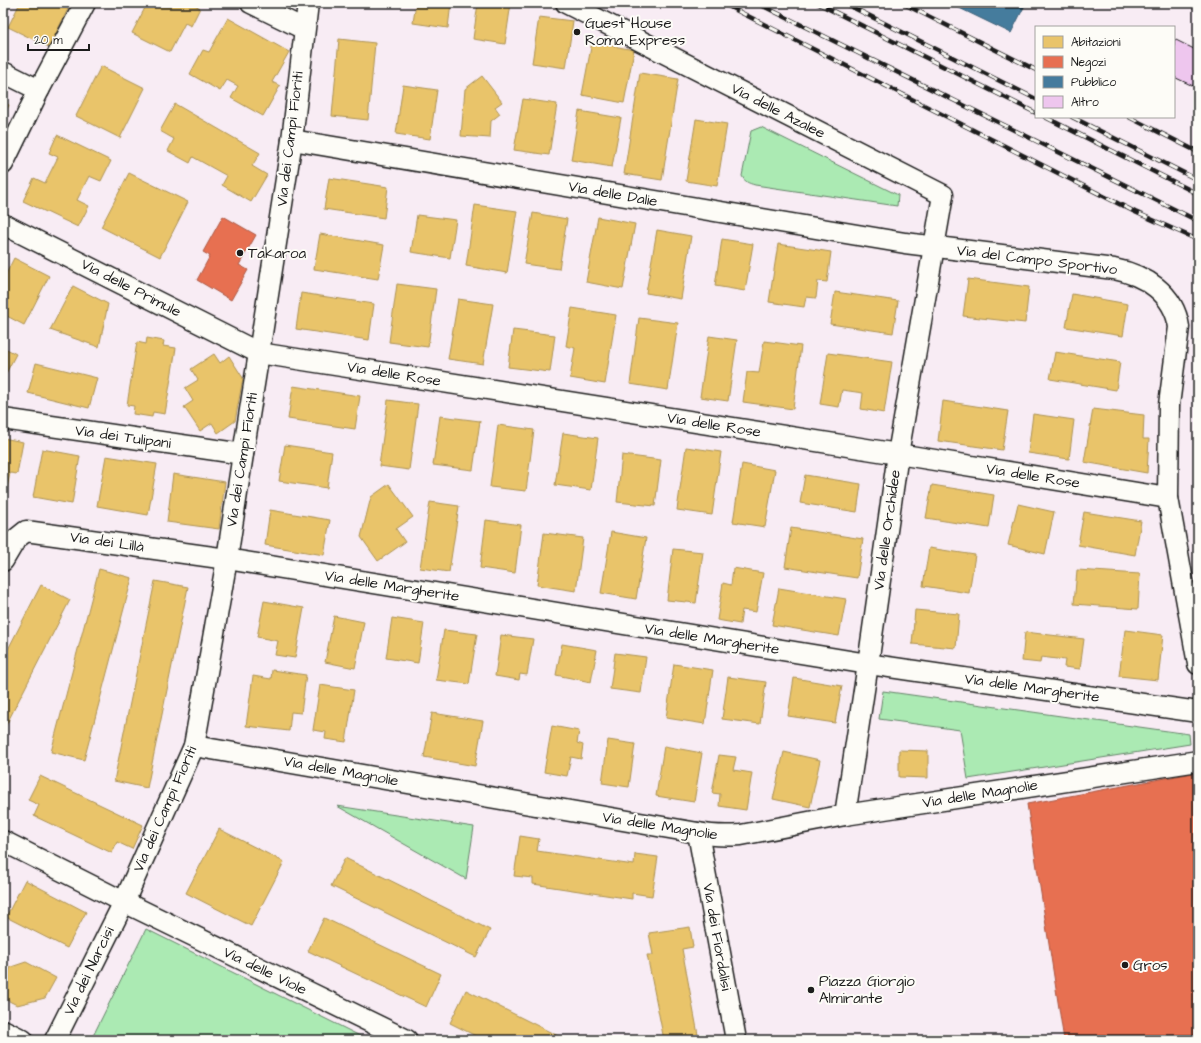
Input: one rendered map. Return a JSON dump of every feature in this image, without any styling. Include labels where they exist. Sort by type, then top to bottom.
[{"type":"street","points":[[3,164],[39,90],[85,3]]},
{"type":"street","points":[[251,3],[304,29]]},
{"type":"street","name":"Via dei Campi Fioriti","points":[[124,902],[194,746],[227,559],[242,454],[292,140],[308,3]]},
{"type":"street","name":"Via delle Azalee","points":[[566,3],[943,195],[934,247]]},
{"type":"street","points":[[3,72],[39,90]]},
{"type":"street","name":"Via delle Dalie","points":[[292,140],[934,247]]},
{"type":"street","name":"Via delle Primule","points":[[3,224],[259,353]]},
{"type":"street","name":"Via delle Orchidee","points":[[845,815],[898,454],[934,247]]},
{"type":"street","name":"Via del Campo Sportivo","points":[[934,247],[1122,270],[1144,278],[1156,287],[1168,300],[1176,312],[1179,327],[1168,405],[1168,498],[1198,664]]},
{"type":"street","name":"Via delle Rose","points":[[259,353],[1168,498]]},
{"type":"street","name":"Via dei Tulipani","points":[[3,420],[242,454]]},
{"type":"street","name":"Via dei Lillà","points":[[3,561],[16,538],[26,531],[227,559]]},
{"type":"street","name":"Via delle Margherite","points":[[227,559],[868,664],[1198,712]]},
{"type":"street","name":"Via delle Magnolie","points":[[194,746],[712,836],[741,835],[845,815],[1198,761]]},
{"type":"street","name":"Via dei Fiordalisi","points":[[698,833],[736,1040]]},
{"type":"street","name":"Via delle Viole","points":[[3,841],[124,902],[407,1040]]},
{"type":"street","name":"Via dei Narcisi","points":[[55,1040],[124,902]]},
{"type":"street","points":[[3,1030],[23,1040]]},
{"type":"green space","points":[[761,127],[898,195],[897,206],[755,185],[747,182],[742,176],[751,131]]},
{"type":"green space","points":[[883,691],[1189,734],[1190,744],[968,779],[960,730],[879,719]]},
{"type":"green space","points":[[337,806],[474,827],[466,879]]},
{"type":"green space","points":[[146,929],[368,1040],[91,1040]]},
{"type":"building: Abitazioni","points":[[20,3],[71,3],[49,47],[8,27]]},
{"type":"building: Abitazioni","points":[[146,3],[191,3],[200,8],[191,26],[185,23],[170,52],[132,33],[147,4]]},
{"type":"building: Abitazioni","points":[[416,3],[451,3],[448,28],[413,23]]},
{"type":"building: Abitazioni","points":[[478,3],[511,3],[505,44],[473,39]]},
{"type":"building: Abitazioni","points":[[539,17],[573,21],[566,68],[532,63]]},
{"type":"building: Abitazioni","points":[[228,18],[289,52],[272,82],[280,86],[263,116],[231,98],[238,86],[227,80],[220,91],[190,74],[203,50],[209,52]]},
{"type":"building: Abitazioni","points":[[339,39],[375,43],[368,120],[332,116]]},
{"type":"building: Abitazioni","points":[[592,42],[634,50],[624,103],[582,95]]},
{"type":"building: Abitazioni","points":[[101,66],[145,88],[120,138],[76,116]]},
{"type":"building: Abitazioni","points":[[640,73],[678,79],[662,180],[624,174]]},
{"type":"building: Abitazioni","points":[[482,76],[502,102],[495,107],[500,114],[491,121],[490,138],[461,136],[465,89]]},
{"type":"building: Abitazioni","points":[[403,85],[437,90],[430,139],[396,134]]},
{"type":"building: Abitazioni","points":[[523,99],[557,104],[549,155],[514,150]]},
{"type":"building: Abitazioni","points":[[3,102],[9,105],[3,118]]},
{"type":"building: Abitazioni","points":[[175,104],[260,153],[252,166],[267,175],[251,202],[222,185],[227,176],[193,157],[190,163],[168,151],[174,139],[160,131]]},
{"type":"building: Abitazioni","points":[[579,111],[621,118],[612,167],[571,160]]},
{"type":"building: Abitazioni","points":[[696,119],[727,124],[717,186],[686,181]]},
{"type":"building: Abitazioni","points":[[57,135],[111,161],[101,181],[89,176],[77,200],[89,206],[78,227],[23,201],[34,178],[45,183],[58,157],[49,153]]},
{"type":"building: Abitazioni","points":[[129,173],[188,202],[160,257],[101,227]]},
{"type":"building: Abitazioni","points":[[329,178],[388,187],[384,218],[324,209]]},
{"type":"building: Abitazioni","points":[[475,205],[517,211],[507,273],[466,266]]},
{"type":"building: Abitazioni","points":[[533,213],[567,219],[559,269],[524,264]]},
{"type":"building: Abitazioni","points":[[417,215],[456,220],[450,258],[411,252]]},
{"type":"building: Abitazioni","points":[[598,217],[635,224],[623,289],[586,282]]},
{"type":"building: Abitazioni","points":[[657,230],[691,236],[681,299],[646,293]]},
{"type":"building: Abitazioni","points":[[320,234],[384,245],[378,279],[314,269]]},
{"type":"building: Abitazioni","points":[[722,239],[753,244],[745,291],[715,286]]},
{"type":"building: Abitazioni","points":[[778,244],[831,252],[827,282],[818,281],[816,298],[806,297],[804,307],[769,302]]},
{"type":"building: Abitazioni","points":[[14,258],[49,276],[24,325],[3,314],[3,280]]},
{"type":"building: Abitazioni","points":[[968,279],[1029,287],[1025,323],[963,316]]},
{"type":"building: Abitazioni","points":[[397,284],[436,289],[428,347],[389,342]]},
{"type":"building: Abitazioni","points":[[73,286],[108,304],[99,347],[50,330]]},
{"type":"building: Abitazioni","points":[[835,292],[898,301],[893,333],[830,324]]},
{"type":"building: Abitazioni","points":[[301,293],[374,304],[369,340],[296,329]]},
{"type":"building: Abitazioni","points":[[1072,294],[1128,304],[1123,336],[1066,327]]},
{"type":"building: Abitazioni","points":[[458,299],[493,304],[483,364],[448,359]]},
{"type":"building: Abitazioni","points":[[572,308],[616,315],[605,384],[570,378],[575,348],[566,346]]},
{"type":"building: Abitazioni","points":[[639,318],[678,323],[668,390],[630,384]]},
{"type":"building: Abitazioni","points":[[513,330],[555,335],[550,372],[508,367]]},
{"type":"building: Abitazioni","points":[[709,336],[737,340],[728,401],[700,397]]},
{"type":"building: Abitazioni","points":[[147,338],[164,341],[163,346],[176,348],[165,414],[153,412],[152,417],[133,414],[134,406],[127,405],[137,342],[146,344]]},
{"type":"building: Abitazioni","points":[[764,341],[801,346],[793,409],[743,402],[747,372],[759,373]]},
{"type":"building: Abitazioni","points":[[3,347],[16,354],[3,379]]},
{"type":"building: Abitazioni","points":[[1055,352],[1120,362],[1116,390],[1050,379]]},
{"type":"building: Abitazioni","points":[[828,353],[892,362],[884,413],[861,409],[863,393],[842,390],[839,407],[820,404]]},
{"type":"building: Abitazioni","points":[[214,354],[220,363],[229,356],[243,378],[235,421],[218,433],[212,423],[200,431],[184,407],[193,401],[185,388],[198,380],[191,369]]},
{"type":"building: Abitazioni","points":[[36,363],[97,378],[89,408],[28,393]]},
{"type":"building: Abitazioni","points":[[293,386],[360,396],[355,429],[288,419]]},
{"type":"building: Abitazioni","points":[[388,400],[418,404],[409,470],[379,466]]},
{"type":"building: Abitazioni","points":[[943,401],[1008,411],[1002,450],[938,441]]},
{"type":"building: Abitazioni","points":[[1093,409],[1144,415],[1143,439],[1149,439],[1147,473],[1084,462]]},
{"type":"building: Abitazioni","points":[[1033,414],[1074,420],[1069,459],[1028,453]]},
{"type":"building: Abitazioni","points":[[440,416],[480,421],[473,470],[433,465]]},
{"type":"building: Abitazioni","points":[[498,425],[534,430],[526,491],[490,487]]},
{"type":"building: Abitazioni","points":[[563,433],[598,438],[591,490],[555,485]]},
{"type":"building: Abitazioni","points":[[3,438],[23,442],[17,474],[10,473],[7,488],[3,487]]},
{"type":"building: Abitazioni","points":[[285,445],[332,452],[327,488],[279,481]]},
{"type":"building: Abitazioni","points":[[686,447],[721,452],[712,515],[677,510]]},
{"type":"building: Abitazioni","points":[[42,449],[80,456],[72,504],[33,497]]},
{"type":"building: Abitazioni","points":[[622,455],[661,460],[655,506],[617,502]]},
{"type":"building: Abitazioni","points":[[106,456],[157,464],[148,515],[97,506]]},
{"type":"building: Abitazioni","points":[[742,464],[775,470],[765,527],[733,522]]},
{"type":"building: Abitazioni","points":[[173,474],[225,482],[219,529],[167,522]]},
{"type":"building: Abitazioni","points":[[805,475],[861,484],[857,512],[800,503]]},
{"type":"building: Abitazioni","points":[[389,484],[413,517],[396,529],[405,542],[378,561],[361,537],[371,497]]},
{"type":"building: Abitazioni","points":[[932,485],[994,495],[989,528],[926,518]]},
{"type":"building: Abitazioni","points":[[430,502],[459,506],[449,572],[420,568]]},
{"type":"building: Abitazioni","points":[[1018,504],[1054,512],[1045,554],[1008,545]]},
{"type":"building: Abitazioni","points":[[270,510],[330,520],[324,555],[265,545]]},
{"type":"building: Abitazioni","points":[[1084,512],[1141,521],[1135,555],[1078,545]]},
{"type":"building: Abitazioni","points":[[486,520],[521,525],[515,573],[480,568]]},
{"type":"building: Abitazioni","points":[[791,528],[863,539],[857,578],[785,567]]},
{"type":"building: Abitazioni","points":[[611,532],[646,538],[636,599],[601,593]]},
{"type":"building: Abitazioni","points":[[544,533],[583,538],[576,591],[537,585]]},
{"type":"building: Abitazioni","points":[[929,548],[975,555],[969,593],[923,586]]},
{"type":"building: Abitazioni","points":[[673,549],[703,552],[696,603],[667,600]]},
{"type":"building: Abitazioni","points":[[733,568],[763,573],[756,612],[742,610],[740,624],[717,620],[723,583],[731,585]]},
{"type":"building: Abitazioni","points":[[99,569],[132,578],[84,760],[51,752]]},
{"type":"building: Abitazioni","points":[[1077,570],[1140,574],[1138,609],[1074,604]]},
{"type":"building: Abitazioni","points":[[155,581],[188,587],[147,788],[114,781]]},
{"type":"building: Abitazioni","points":[[41,585],[70,600],[3,731],[3,659]]},
{"type":"building: Abitazioni","points":[[779,588],[846,599],[839,636],[772,625]]},
{"type":"building: Abitazioni","points":[[264,601],[304,608],[295,658],[275,655],[278,641],[257,637]]},
{"type":"building: Abitazioni","points":[[915,610],[959,614],[956,648],[912,644]]},
{"type":"building: Abitazioni","points":[[334,616],[364,622],[355,668],[325,662]]},
{"type":"building: Abitazioni","points":[[392,618],[424,623],[418,663],[386,658]]},
{"type":"building: Abitazioni","points":[[444,630],[477,634],[469,684],[436,680]]},
{"type":"building: Abitazioni","points":[[1125,630],[1163,635],[1158,680],[1119,676]]},
{"type":"building: Abitazioni","points":[[1025,632],[1084,639],[1080,669],[1064,667],[1065,660],[1041,657],[1040,663],[1022,661]]},
{"type":"building: Abitazioni","points":[[501,635],[533,639],[527,675],[520,674],[519,680],[495,676]]},
{"type":"building: Abitazioni","points":[[562,644],[597,650],[591,682],[556,675]]},
{"type":"building: Abitazioni","points":[[615,653],[646,657],[641,693],[610,689]]},
{"type":"building: Abitazioni","points":[[674,664],[713,670],[705,724],[666,718]]},
{"type":"building: Abitazioni","points":[[272,670],[306,675],[301,713],[291,712],[289,731],[246,726],[253,676],[271,679]]},
{"type":"building: Abitazioni","points":[[728,677],[766,682],[760,724],[722,719]]},
{"type":"building: Abitazioni","points":[[794,678],[842,686],[835,723],[788,716]]},
{"type":"building: Abitazioni","points":[[320,685],[354,690],[346,742],[325,739],[326,732],[313,730]]},
{"type":"building: Abitazioni","points":[[432,713],[483,721],[475,766],[424,757]]},
{"type":"building: Abitazioni","points":[[552,726],[579,731],[577,743],[583,745],[581,759],[571,757],[567,776],[544,772]]},
{"type":"building: Abitazioni","points":[[608,740],[635,744],[629,787],[602,783]]},
{"type":"building: Abitazioni","points":[[664,746],[702,753],[694,802],[656,796]]},
{"type":"building: Abitazioni","points":[[899,750],[928,751],[928,778],[899,777]]},
{"type":"building: Abitazioni","points":[[784,752],[820,760],[810,807],[773,799]]},
{"type":"building: Abitazioni","points":[[719,755],[736,757],[733,770],[752,773],[746,810],[719,806],[720,794],[712,793]]},
{"type":"building: Abitazioni","points":[[40,776],[143,825],[132,849],[117,842],[112,853],[34,816],[39,805],[28,800]]},
{"type":"building: Abitazioni","points":[[219,829],[284,862],[251,926],[186,893]]},
{"type":"building: Abitazioni","points":[[520,836],[539,839],[537,851],[634,865],[635,854],[658,857],[652,896],[632,893],[632,899],[533,884],[533,878],[514,876]]},
{"type":"building: Abitazioni","points":[[345,858],[490,930],[476,957],[331,886]]},
{"type":"building: Abitazioni","points":[[25,880],[86,912],[67,948],[6,917]]},
{"type":"building: Abitazioni","points":[[324,918],[441,974],[426,1007],[308,951]]},
{"type":"building: Abitazioni","points":[[690,927],[693,947],[682,949],[699,1040],[664,1040],[647,955],[653,955],[649,933]]},
{"type":"building: Abitazioni","points":[[26,962],[56,978],[45,998],[17,1005],[3,998],[3,983],[11,967]]},
{"type":"building: Abitazioni","points":[[466,990],[566,1040],[484,1040],[450,1023]]},
{"type":"building: Negozi","points":[[223,216],[256,235],[239,265],[248,270],[231,300],[197,280],[210,256],[203,252]]},
{"type":"building: Negozi","name":"Gros","points":[[1198,772],[1198,1039],[1064,1040],[1027,804]]},
{"type":"building: Pubblico","points":[[949,3],[1026,3],[1011,33]]},
{"type":"building: Altro","points":[[1175,40],[1198,51],[1198,76],[1193,86],[1175,77]]},
{"type":"railway","points":[[722,3],[1135,212],[1198,240]]},
{"type":"railway","points":[[757,3],[1198,221]]},
{"type":"railway","points":[[817,3],[1035,112]]},
{"type":"railway","points":[[844,3],[1035,98]]},
{"type":"railway","points":[[902,3],[1035,70]]},
{"type":"railway","points":[[1047,118],[1198,194]]},
{"type":"railway","points":[[1074,118],[1198,180]]},
{"type":"railway","points":[[1131,118],[1198,152]]},
{"type":"place","name":"Guest House Roma Express","points":[[577,32]]},
{"type":"place","name":"Takaroa","points":[[240,253]]},
{"type":"place","name":"Gros","points":[[1125,965]]},
{"type":"place","name":"Piazza Giorgio Almirante","points":[[811,990]]}]
